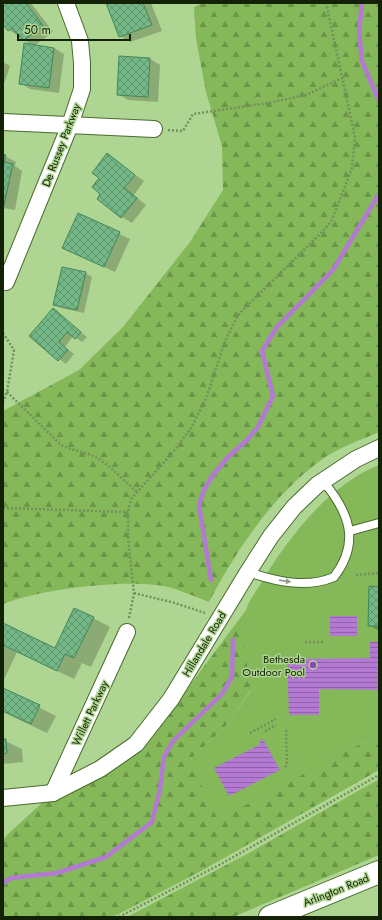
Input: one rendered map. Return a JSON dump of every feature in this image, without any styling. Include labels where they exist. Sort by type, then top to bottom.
[{"type":"main road","name":"Arlington Road","points":[[270,917],[379,872]]},
{"type":"street","name":"De Russey Parkway","points":[[6,282],[70,125],[82,89],[80,41],[66,3]]},
{"type":"street","points":[[3,122],[154,129]]},
{"type":"street","name":"Hillandale Road","points":[[3,798],[53,793],[100,769],[136,744],[171,699],[271,536],[294,507],[323,481],[356,459],[379,448]]},
{"type":"street","name":"Willett Parkway","points":[[53,793],[127,632]]},
{"type":"lane","points":[[248,572],[270,579],[300,583],[325,580],[334,577],[341,568],[345,559],[350,531],[342,507],[323,481]]},
{"type":"lane","points":[[350,531],[379,523]]},
{"type":"path","points":[[127,632],[134,593],[128,537],[128,512],[131,499],[174,451],[191,428],[206,398],[225,341],[238,316],[325,229],[332,220],[352,168],[355,137],[326,3]]},
{"type":"path","points":[[154,129],[183,131],[193,114],[268,103],[306,95],[342,78]]},
{"type":"path","points":[[3,333],[14,350],[7,392],[3,402]]},
{"type":"path","points":[[7,392],[61,445],[68,449],[83,452],[99,460],[137,492]]},
{"type":"path","points":[[3,508],[128,512]]},
{"type":"path","points":[[356,575],[379,573]]},
{"type":"path","points":[[134,593],[175,603],[205,613]]},
{"type":"path","points":[[305,642],[324,642]]},
{"type":"path","points":[[250,733],[276,719]]},
{"type":"path","points":[[265,731],[276,725]]},
{"type":"path","points":[[285,766],[287,765],[286,728]]},
{"type":"path","points":[[119,917],[228,860],[379,775]]},
{"type":"green space","points":[[202,3],[379,3],[379,432],[330,454],[306,472],[289,488],[258,523],[232,562],[209,602],[172,588],[155,585],[111,584],[62,589],[3,604],[3,411],[79,370],[123,327],[190,242],[223,190],[222,146],[206,92],[196,39],[194,7]]},
{"type":"green space","name":"Bethesda Outdoor Pool","points":[[379,465],[379,735],[218,820],[189,761],[225,727],[251,691],[244,641],[246,611],[248,605],[271,567],[296,532],[311,515],[326,499],[343,485]]},
{"type":"green space","points":[[274,605],[251,690],[225,727],[189,761],[354,747],[379,735],[379,770],[203,870],[113,917],[3,917],[3,840],[9,833],[53,793],[170,712],[246,610]]},
{"type":"green space","points":[[379,779],[379,855],[233,917],[127,917],[247,854]]},
{"type":"shaded area","points":[[330,616],[357,616],[357,636],[330,636]]},
{"type":"shaded area","points":[[370,642],[379,642],[379,690],[319,689],[319,715],[289,715],[287,659],[370,658]]},
{"type":"shaded area","points":[[263,739],[280,770],[229,796],[214,768],[261,744],[259,741]]},
{"type":"building","points":[[8,3],[26,3],[43,26],[23,41],[12,28],[8,31],[3,24],[3,7]]},
{"type":"building","points":[[106,3],[143,3],[152,25],[119,37]]},
{"type":"building","points":[[24,43],[54,48],[49,88],[19,84]]},
{"type":"building","points":[[119,56],[150,58],[148,97],[117,95]]},
{"type":"building","points":[[107,153],[135,175],[124,188],[137,198],[121,218],[97,199],[100,194],[92,187],[99,178],[92,173]]},
{"type":"building","points":[[3,154],[6,155],[4,162],[13,164],[4,205],[3,205]]},
{"type":"building","points":[[78,213],[120,232],[104,267],[62,248]]},
{"type":"building","points":[[62,267],[86,272],[77,310],[53,305]]},
{"type":"building","points":[[53,308],[81,332],[75,339],[67,332],[59,342],[68,350],[58,361],[29,336]]},
{"type":"building","points":[[379,583],[379,626],[368,626],[369,586],[378,587]]},
{"type":"building","points":[[74,608],[94,617],[74,658],[65,654],[57,671],[3,645],[3,623],[55,648]]},
{"type":"building","points":[[3,688],[40,705],[31,724],[3,711]]},
{"type":"building","points":[[3,739],[6,739],[7,753],[3,754]]},
{"type":"waterway","points":[[362,3],[359,31],[362,61],[379,101]]},
{"type":"waterway","points":[[211,580],[199,505],[204,490],[213,475],[228,457],[247,440],[258,427],[273,396],[262,351],[277,327],[333,270],[379,194]]},
{"type":"waterway","points":[[3,883],[11,878],[57,873],[106,857],[152,822],[160,789],[164,757],[173,741],[222,694],[232,677],[233,640]]},
{"type":"place","name":"Bethesda Outdoor Pool","points":[[313,665]]}]
